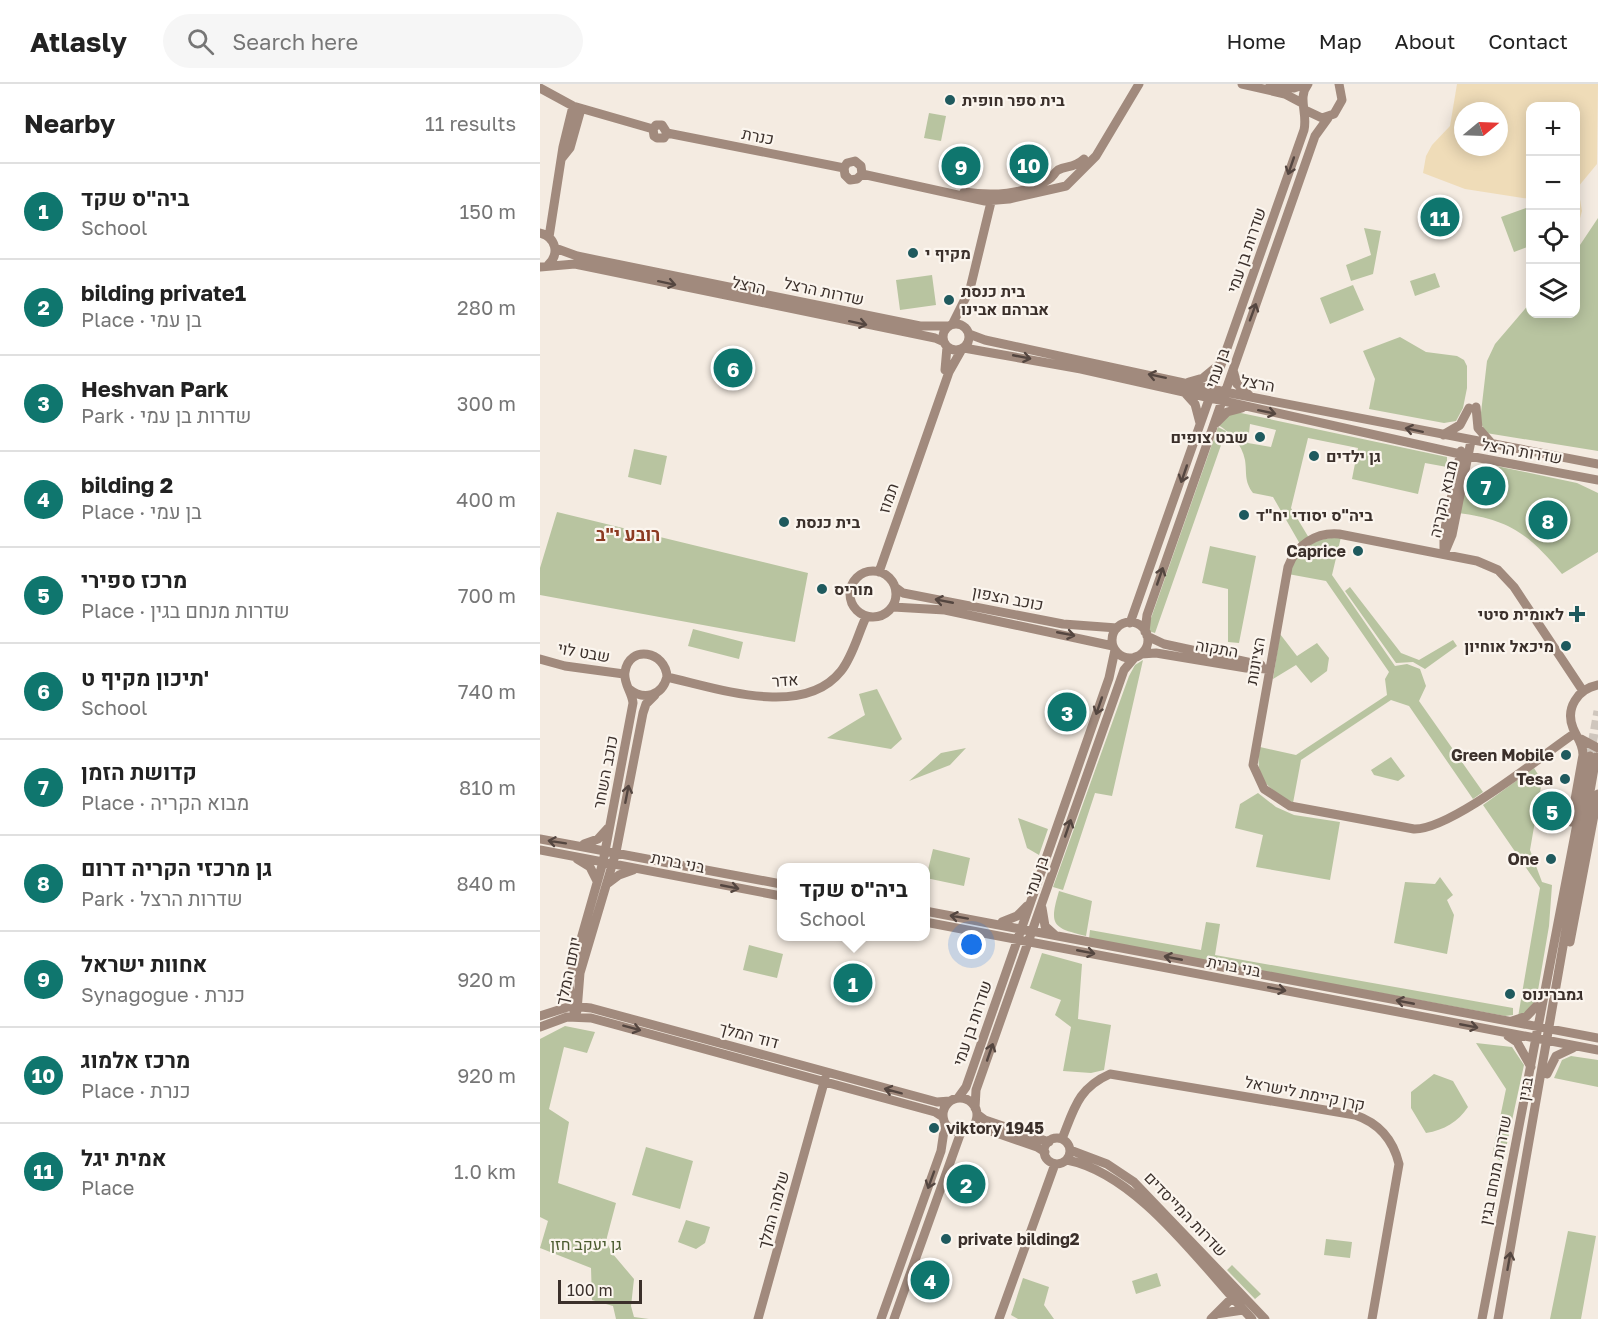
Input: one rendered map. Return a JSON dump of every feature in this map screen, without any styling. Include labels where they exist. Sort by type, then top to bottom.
[{"type":"main road","points":[[1122,114],[1132,84]]},
{"type":"main road","points":[[950,192],[959,197],[976,200],[993,199],[1056,181],[1066,186],[1096,156],[1139,84]]},
{"type":"main road","points":[[1242,84],[1285,94],[1316,117],[1328,118],[1341,105],[1338,86]]},
{"type":"main road","points":[[1270,84],[1294,88],[1307,84]]},
{"type":"main road","name":"שדרות בן עמי","points":[[1212,394],[1304,130],[1303,92],[1307,84]]},
{"type":"main road","points":[[540,88],[577,107],[570,148],[562,158],[544,235],[555,248],[554,257],[544,266]]},
{"type":"main road","name":"כנרת","points":[[577,107],[653,129],[656,125],[662,125],[667,133],[844,168],[847,163],[855,161],[861,166],[862,174],[950,192]]},
{"type":"main road","name":"בן עמי","points":[[1146,634],[1147,615],[1222,397],[1315,136],[1328,118]]},
{"type":"main road","points":[[1056,181],[1058,170],[1065,170],[1078,164],[1104,143]]},
{"type":"main road","points":[[1065,170],[1071,180]]},
{"type":"main road","points":[[950,192],[993,199]]},
{"type":"main road","points":[[970,289],[944,332],[946,345],[955,350],[963,348],[968,332],[970,289],[986,218],[993,199]]},
{"type":"main road","points":[[982,238],[990,226],[993,199]]},
{"type":"main road","points":[[976,200],[986,218]]},
{"type":"main road","points":[[540,229],[551,211]]},
{"type":"main road","name":"שדרות הרצל","points":[[555,248],[577,256],[909,323],[950,325]]},
{"type":"main road","name":"הרצל","points":[[544,266],[575,264],[929,337],[946,345]]},
{"type":"main road","points":[[950,325],[961,324],[968,332]]},
{"type":"main road","name":"הרצל","points":[[968,332],[985,340],[1185,382],[1247,408],[1441,450]]},
{"type":"main road","name":"תמוז","points":[[926,435],[931,409],[947,367],[946,345]]},
{"type":"main road","name":"הרצל","points":[[963,348],[1184,392],[1212,394]]},
{"type":"main road","name":"תמוז","points":[[879,572],[949,372],[963,348]]},
{"type":"main road","points":[[1185,382],[1203,378],[1224,360]]},
{"type":"main road","points":[[1233,368],[1237,384],[1255,398]]},
{"type":"main road","points":[[1184,392],[1195,404],[1200,428]]},
{"type":"main road","name":"בן עמי","points":[[1130,622],[1212,394]]},
{"type":"main road","name":"הרצל","points":[[1222,397],[1255,398],[1468,441]]},
{"type":"main road","points":[[1441,435],[1457,428],[1473,407],[1478,428],[1494,446]]},
{"type":"main road","points":[[1211,430],[1227,412],[1247,408]]},
{"type":"main road","name":"שדרות הרצל","points":[[1468,441],[1598,464]]},
{"type":"main road","name":"מבוא הקריה","points":[[1444,554],[1468,441]]},
{"type":"main road","points":[[1441,450],[1450,459],[1460,477],[1474,465],[1489,460]]},
{"type":"main road","name":"שדרות הרצל","points":[[1441,450],[1596,480]]},
{"type":"main road","name":"הציונות","points":[[1577,735],[1443,824],[1414,829],[1290,806],[1269,794],[1256,775],[1253,759],[1288,567],[1296,552],[1309,541],[1324,534],[1339,534],[1444,554],[1487,565],[1505,576],[1590,687]]},
{"type":"main road","points":[[1417,549],[1434,544],[1448,534],[1458,550],[1470,560]]},
{"type":"main road","points":[[879,572],[889,578],[895,587],[893,607],[882,616],[866,617],[854,608],[850,590],[853,582],[862,574],[879,572]]},
{"type":"main road","name":"כוכב הצפון","points":[[895,587],[903,593],[1063,624],[1117,628]]},
{"type":"main road","name":"כוכב הצפון","points":[[893,607],[945,610],[1114,648]]},
{"type":"main road","name":"אדר","points":[[667,677],[773,698],[805,694],[825,685],[839,673],[866,617]]},
{"type":"main road","points":[[1130,622],[1139,625],[1146,634],[1147,646],[1138,656],[1124,657],[1114,648],[1113,636],[1117,628],[1130,622]]},
{"type":"main road","name":"התקוה","points":[[1146,634],[1164,644],[1247,665]]},
{"type":"main road","points":[[1264,692],[1258,678],[1247,665],[1266,653],[1273,643]]},
{"type":"main road","name":"שדרות בן עמי","points":[[954,1100],[966,1088],[1113,665],[1114,648]]},
{"type":"main road","name":"התקוה","points":[[1138,656],[1155,653],[1268,669]]},
{"type":"main road","points":[[641,654],[648,654],[662,662],[667,677],[665,684],[655,694],[641,696],[629,689],[624,674],[629,661],[641,654]]},
{"type":"main road","name":"בן עמי","points":[[976,1111],[976,1090],[1124,670],[1138,656]]},
{"type":"main road","name":"שבט לוי","points":[[540,659],[565,666],[624,674]]},
{"type":"main road","points":[[1555,940],[1558,896],[1583,755],[1571,721],[1572,709],[1598,676]]},
{"type":"main road","name":"כוכב השחר","points":[[608,863],[605,850],[633,703],[629,689]]},
{"type":"main road","name":"כוכב השחר","points":[[616,852],[643,713],[646,704],[655,694]]},
{"type":"main road","points":[[1577,735],[1595,753]]},
{"type":"main road","points":[[1539,1027],[1595,753]]},
{"type":"main road","points":[[1548,1041],[1595,753]]},
{"type":"main road","points":[[1562,965],[1574,924],[1598,794]]},
{"type":"main road","points":[[577,845],[598,839],[610,826]]},
{"type":"main road","points":[[620,836],[626,846],[641,858]]},
{"type":"main road","name":"בני ברית","points":[[540,839],[777,883]]},
{"type":"main road","name":"בני ברית","points":[[540,850],[777,895]]},
{"type":"main road","name":"יותם המלך","points":[[575,1006],[569,986],[608,863],[616,852]]},
{"type":"main road","points":[[570,855],[590,867],[602,884],[619,875],[636,870]]},
{"type":"main road","name":"יותם המלך","points":[[575,1016],[579,984],[602,884]]},
{"type":"main road","points":[[993,923],[1017,916],[1025,909],[1034,894]]},
{"type":"main road","points":[[1042,904],[1045,926],[1057,936]]},
{"type":"main road","name":"בני ברית","points":[[930,911],[1550,1029]]},
{"type":"main road","name":"בני ברית","points":[[930,923],[1583,1048]]},
{"type":"main road","points":[[993,935],[1008,947],[1010,963]]},
{"type":"main road","points":[[1018,972],[1026,958],[1036,950],[1054,946]]},
{"type":"main road","points":[[579,984],[587,1000],[598,1010]]},
{"type":"main road","points":[[556,1010],[569,986]]},
{"type":"main road","points":[[1557,990],[1559,1021],[1568,1030],[1584,1036]]},
{"type":"main road","points":[[1504,1021],[1527,1016],[1545,997]]},
{"type":"main road","name":"דוד המלך","points":[[540,1016],[575,1006],[598,1010],[935,1112],[944,1121]]},
{"type":"main road","name":"דוד המלך","points":[[540,1027],[575,1016],[639,1030],[827,1080],[937,1102],[954,1100]]},
{"type":"main road","name":"שדרות מנחם בגין","points":[[1482,1319],[1539,1027]]},
{"type":"main road","points":[[1550,1029],[1598,1038]]},
{"type":"main road","points":[[1503,1033],[1517,1042],[1531,1067]]},
{"type":"main road","name":"בגין","points":[[1498,1319],[1548,1041]]},
{"type":"main road","points":[[1539,1099],[1556,1056],[1566,1050],[1583,1048],[1598,1050]]},
{"type":"main road","name":"קרן קיימת לישראל","points":[[1062,1139],[1080,1096],[1095,1080],[1110,1074],[1355,1115],[1374,1124],[1391,1142],[1399,1164],[1371,1319]]},
{"type":"main road","name":"שלמה המלך","points":[[758,1319],[816,1110],[827,1080]]},
{"type":"main road","points":[[881,1319],[941,1151],[944,1108],[954,1100],[966,1099],[986,1120],[1049,1142],[1062,1139],[1069,1155],[1054,1164],[999,1319]]},
{"type":"main road","points":[[972,1128],[976,1111]]},
{"type":"main road","points":[[944,1121],[950,1130],[961,1132],[972,1128],[985,1129],[1037,1147],[1045,1152],[1048,1160],[1054,1164]]},
{"type":"main road","points":[[894,1319],[961,1132]]},
{"type":"main road","points":[[1045,1152],[1049,1142]]},
{"type":"main road","name":"שדרות המייסדים","points":[[1069,1155],[1130,1189],[1235,1294],[1265,1319]]},
{"type":"main road","points":[[1214,1316],[1235,1294]]},
{"type":"main road","name":"שדרות המייסדים","points":[[1235,1294],[1243,1310],[1252,1319]]},
{"type":"main road","points":[[1214,1316],[1243,1310]]},
{"type":"green space","points":[[929,113],[946,116],[941,141],[924,138]]},
{"type":"green space","points":[[1526,208],[1526,248],[1514,252],[1501,217]]},
{"type":"green space","points":[[1598,218],[1598,451],[1486,433],[1480,421],[1487,361],[1495,344],[1526,308],[1526,318],[1580,318],[1580,245]]},
{"type":"green space","points":[[1364,228],[1381,231],[1373,274],[1351,281],[1346,265],[1371,255]]},
{"type":"green space","points":[[1435,273],[1440,287],[1415,296],[1410,281]]},
{"type":"green space","points":[[932,275],[936,305],[900,310],[896,280]]},
{"type":"green space","points":[[1353,285],[1364,310],[1330,324],[1320,298]]},
{"type":"green space","points":[[1400,337],[1426,352],[1457,356],[1464,360],[1467,366],[1467,388],[1463,408],[1456,421],[1444,423],[1369,409],[1375,379],[1363,351]]},
{"type":"green space","points":[[1231,413],[1241,413],[1447,457],[1447,467],[1425,463],[1418,494],[1352,479],[1358,448],[1308,438],[1291,508],[1309,538],[1300,544],[1273,497],[1253,493],[1250,489],[1241,449],[1231,435],[1218,425]],"holes":[[[1250,424],[1276,430],[1271,447],[1248,443]]]},
{"type":"green space","points":[[1218,427],[1226,431],[1155,633],[1149,631],[1149,624]]},
{"type":"green space","points":[[634,449],[667,456],[661,485],[628,477]]},
{"type":"green space","points":[[1487,464],[1577,483],[1598,493],[1598,552],[1562,574],[1539,549],[1517,531],[1491,520],[1458,513],[1465,483],[1473,472]]},
{"type":"green space","points":[[557,512],[808,573],[795,642],[540,595],[540,568]]},
{"type":"green space","points":[[1341,537],[1332,575],[1395,666],[1407,664],[1420,669],[1426,686],[1419,701],[1483,792],[1473,799],[1409,706],[1391,700],[1301,760],[1293,803],[1264,781],[1259,767],[1260,747],[1296,755],[1387,695],[1385,679],[1389,672],[1326,581],[1288,574],[1302,550],[1307,546],[1313,542]]},
{"type":"green space","points":[[1210,546],[1256,556],[1239,643],[1228,642],[1228,589],[1202,583]]},
{"type":"green space","points":[[1350,587],[1401,653],[1419,660],[1453,640],[1457,646],[1425,669],[1413,662],[1396,663],[1345,591]]},
{"type":"green space","points":[[693,629],[743,642],[739,659],[688,646]]},
{"type":"green space","points":[[1280,634],[1297,656],[1317,643],[1329,658],[1327,671],[1311,683],[1296,665],[1273,679]]},
{"type":"green space","points":[[1143,660],[1112,796],[1095,793],[1063,890],[1053,887],[1129,676],[1135,665]]},
{"type":"green space","points":[[877,689],[902,739],[891,749],[827,738],[865,715],[859,694]]},
{"type":"green space","points":[[1059,701],[1081,710],[1075,723],[1053,714]]},
{"type":"green space","points":[[966,748],[950,765],[909,781],[941,753]]},
{"type":"green space","points":[[1391,757],[1405,776],[1398,781],[1374,775],[1371,770]]},
{"type":"green space","points":[[1534,768],[1542,781],[1530,850],[1542,882],[1552,885],[1549,926],[1536,1002],[1527,1013],[1518,1017],[1540,888],[1483,805]]},
{"type":"green space","points":[[1258,793],[1276,807],[1294,815],[1340,822],[1330,880],[1256,867],[1263,835],[1235,828],[1240,804]]},
{"type":"green space","points":[[1018,818],[1048,829],[1039,855],[1027,848]]},
{"type":"green space","points":[[933,849],[970,858],[964,886],[930,879],[930,863]]},
{"type":"green space","points":[[1440,877],[1453,895],[1447,900],[1454,915],[1447,954],[1394,943],[1405,882],[1435,884]]},
{"type":"green space","points":[[1059,891],[1092,901],[1086,936],[1066,930],[1056,923],[1054,911]]},
{"type":"green space","points":[[1206,922],[1220,924],[1215,955],[1513,1008],[1513,1015],[1505,1016],[1089,939],[1090,930],[1201,950]]},
{"type":"green space","points":[[749,945],[783,954],[777,978],[743,970]]},
{"type":"green space","points":[[1042,953],[1082,964],[1078,1019],[1111,1025],[1104,1070],[1091,1073],[1063,1071],[1071,1027],[1055,1015],[1061,1000],[1030,988]]},
{"type":"green space","name":"גן יעקב חזן","points":[[565,1026],[595,1032],[587,1053],[564,1047],[549,1109],[569,1122],[558,1183],[616,1203],[606,1241],[612,1253],[634,1279],[631,1306],[634,1317],[649,1319],[616,1319],[613,1306],[592,1300],[591,1268],[540,1248],[548,1221],[540,1217],[540,1039]]},
{"type":"green space","points":[[1476,1043],[1512,1047],[1524,1065],[1503,1162],[1492,1156],[1506,1089]]},
{"type":"green space","points":[[1571,1056],[1598,1060],[1598,1087],[1554,1078],[1562,1060]]},
{"type":"green space","points":[[1434,1074],[1453,1081],[1468,1107],[1450,1124],[1426,1133],[1411,1108],[1411,1092]]},
{"type":"green space","points":[[646,1147],[693,1161],[680,1209],[632,1195]]},
{"type":"green space","points":[[686,1220],[710,1227],[705,1243],[696,1249],[678,1242]]},
{"type":"green space","points":[[1568,1231],[1596,1236],[1581,1319],[1550,1319]]},
{"type":"green space","points":[[1326,1239],[1352,1242],[1350,1258],[1324,1255]]},
{"type":"green space","points":[[1232,1265],[1261,1294],[1255,1299],[1227,1270]]},
{"type":"green space","points":[[1157,1273],[1161,1286],[1136,1294],[1132,1281]]},
{"type":"green space","points":[[1023,1278],[1049,1287],[1044,1305],[1054,1319],[1018,1319],[1011,1315]]},
{"type":"sand","points":[[1457,84],[1598,84],[1597,164],[1580,185],[1580,102],[1526,102],[1526,198],[1465,189],[1423,173],[1426,156],[1432,145],[1450,126],[1454,102]]},
{"type":"tunnel","points":[[1590,756],[1598,711]]},
{"type":"place","name":"בית ספר חופית","points":[[950,100]]},
{"type":"place","name":"מרכז אלמוג","points":[[1029,164]]},
{"type":"place","name":"אחוות ישראל","points":[[961,166]]},
{"type":"place","name":"אמית יגל","points":[[1440,217]]},
{"type":"place","name":"מקיף י","points":[[913,253]]},
{"type":"place","name":"בית כנסת אברהם אבינו","points":[[949,300]]},
{"type":"place","name":"תיכון מקיף ט'","points":[[733,368]]},
{"type":"place","name":"שבט צופים","points":[[1260,437]]},
{"type":"place","name":"גן ילדים","points":[[1314,456]]},
{"type":"place","name":"קדושת הזמן","points":[[1486,486]]},
{"type":"place","name":"ביה\"ס יסודי יח\"ד","points":[[1244,515]]},
{"type":"place","name":"גן מרכזי הקריה דרום","points":[[1548,520]]},
{"type":"place","name":"בית כנסת","points":[[784,522]]},
{"type":"place","name":"Caprice","points":[[1358,551]]},
{"type":"place","name":"מוריס","points":[[822,589]]},
{"type":"place","name":"לאומית סיטי","points":[[1577,614]]},
{"type":"place","name":"מיכאל אוחיון","points":[[1566,646]]},
{"type":"place","name":"Heshvan Park","points":[[1067,712]]},
{"type":"place","name":"Green Mobile","points":[[1566,755]]},
{"type":"place","name":"Tesa","points":[[1565,779]]},
{"type":"place","name":"מרכז ספירי","points":[[1552,811]]},
{"type":"place","name":"One","points":[[1551,859]]},
{"type":"place","name":"ביה\"ס שקד","points":[[853,983]]},
{"type":"place","name":"גמברינוס","points":[[1510,994]]},
{"type":"place","name":"viktory 1945","points":[[934,1128]]},
{"type":"place","name":"bilding private1","points":[[966,1184]]},
{"type":"place","name":"private bilding2","points":[[946,1239]]},
{"type":"place","name":"bilding 2","points":[[930,1280]]},
{"type":"district","name":"רובע י\"ב","points":[[628,534]]}]
